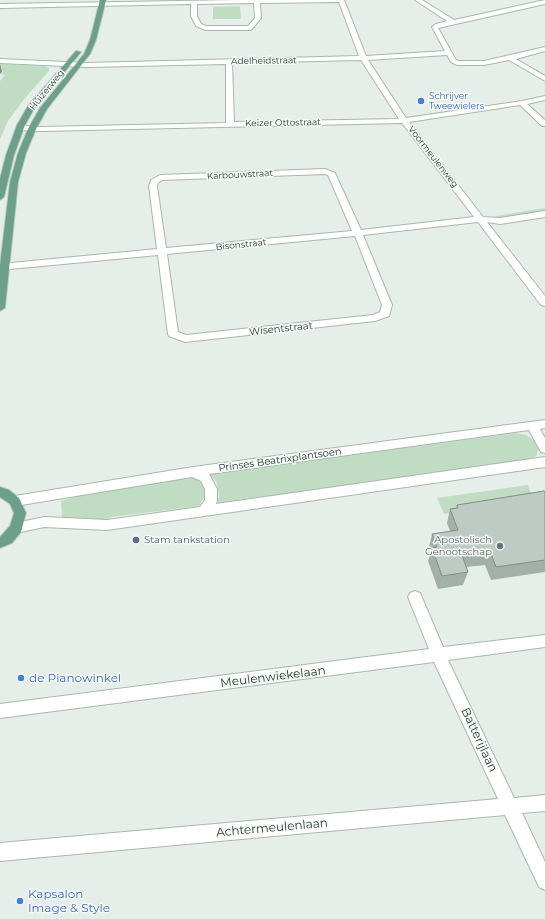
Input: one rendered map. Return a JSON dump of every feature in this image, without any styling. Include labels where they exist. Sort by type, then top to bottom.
[{"type":"main road","points":[[88,26],[99,2]]},
{"type":"main road","name":"Huizerweg","points":[[0,308],[2,267],[14,182],[22,154],[32,129],[44,108],[87,54],[92,40],[99,2]]},
{"type":"main road","name":"Huizerweg","points":[[0,197],[1,183],[14,141],[21,125],[39,98],[68,65],[81,47]]},
{"type":"main road","points":[[0,492],[5,493],[15,500],[20,513],[16,528],[7,539],[0,543]]},
{"type":"street","points":[[0,6],[99,2],[177,1],[194,3],[272,0],[341,0]]},
{"type":"street","name":"Voormeulenweg","points":[[341,0],[363,58],[404,121],[545,303]]},
{"type":"street","points":[[418,0],[453,22]]},
{"type":"street","points":[[194,3],[194,16],[198,25],[205,28],[250,28],[258,18],[258,1]]},
{"type":"street","points":[[545,2],[438,25],[435,27],[453,61],[462,64],[484,63],[545,49]]},
{"type":"street","name":"Adelheidstraat","points":[[0,61],[79,65],[229,62],[450,54]]},
{"type":"street","points":[[510,58],[545,80]]},
{"type":"street","points":[[229,62],[230,124]]},
{"type":"street","name":"Keizer Ottostraat","points":[[21,125],[24,128],[32,129],[404,121],[522,103],[545,98]]},
{"type":"street","points":[[522,103],[545,124]]},
{"type":"street","name":"Karbouwstraat","points":[[162,253],[152,186],[154,182],[160,178],[325,171],[331,173],[358,233]]},
{"type":"street","points":[[1,183],[14,182]]},
{"type":"street","points":[[481,219],[494,213],[545,206]]},
{"type":"street","points":[[481,219],[500,221],[545,214]]},
{"type":"street","name":"Bisonstraat","points":[[2,267],[162,253],[481,219]]},
{"type":"street","name":"Wisentstraat","points":[[162,253],[173,334],[186,339],[375,318],[386,314],[387,305],[358,233]]},
{"type":"street","name":"Prinses Beatrixplantsoen","points":[[15,500],[45,498],[193,472],[545,424]]},
{"type":"street","points":[[533,426],[545,449]]},
{"type":"street","points":[[16,528],[44,522],[107,525],[545,462]]},
{"type":"street","points":[[193,472],[205,478],[211,489],[211,501],[203,512]]},
{"type":"street","name":"Batterijlaan","points":[[415,597],[439,656],[545,881]]},
{"type":"street","name":"Meulenwiekelaan","points":[[0,711],[439,656],[545,641]]},
{"type":"street","name":"Achtermeulenlaan","points":[[0,852],[545,803]]},
{"type":"green space","points":[[240,6],[241,19],[213,19],[213,7]]},
{"type":"green space","points":[[0,64],[45,66],[49,68],[49,71],[25,98],[8,121],[0,139],[0,81],[5,75],[1,74],[4,71],[0,71]]},
{"type":"green space","points":[[545,208],[545,212],[495,218],[496,216]]},
{"type":"green space","points":[[516,433],[526,435],[534,440],[538,448],[537,455],[530,460],[216,503],[219,497],[218,488],[216,481],[208,474]]},
{"type":"green space","points":[[194,477],[202,483],[205,490],[204,498],[199,506],[111,517],[102,522],[62,518],[61,501],[102,490]]},
{"type":"green space","points":[[528,485],[531,494],[525,504],[444,514],[437,498]]},
{"type":"building","name":"Apostolisch Genootschap","points":[[544,491],[545,560],[496,567],[490,551],[462,555],[468,572],[442,576],[432,548],[437,547],[432,534],[458,530],[450,509],[458,508],[457,505]]},
{"type":"place","name":"Schrijver Tweewielers","points":[[421,101]]},
{"type":"place","name":"Stam tankstation","points":[[136,540]]},
{"type":"place","name":"Apostolisch Genootschap","points":[[500,546]]},
{"type":"place","name":"de Pianowinkel","points":[[21,678]]},
{"type":"place","name":"Kapsalon Image & Style","points":[[20,901]]}]
